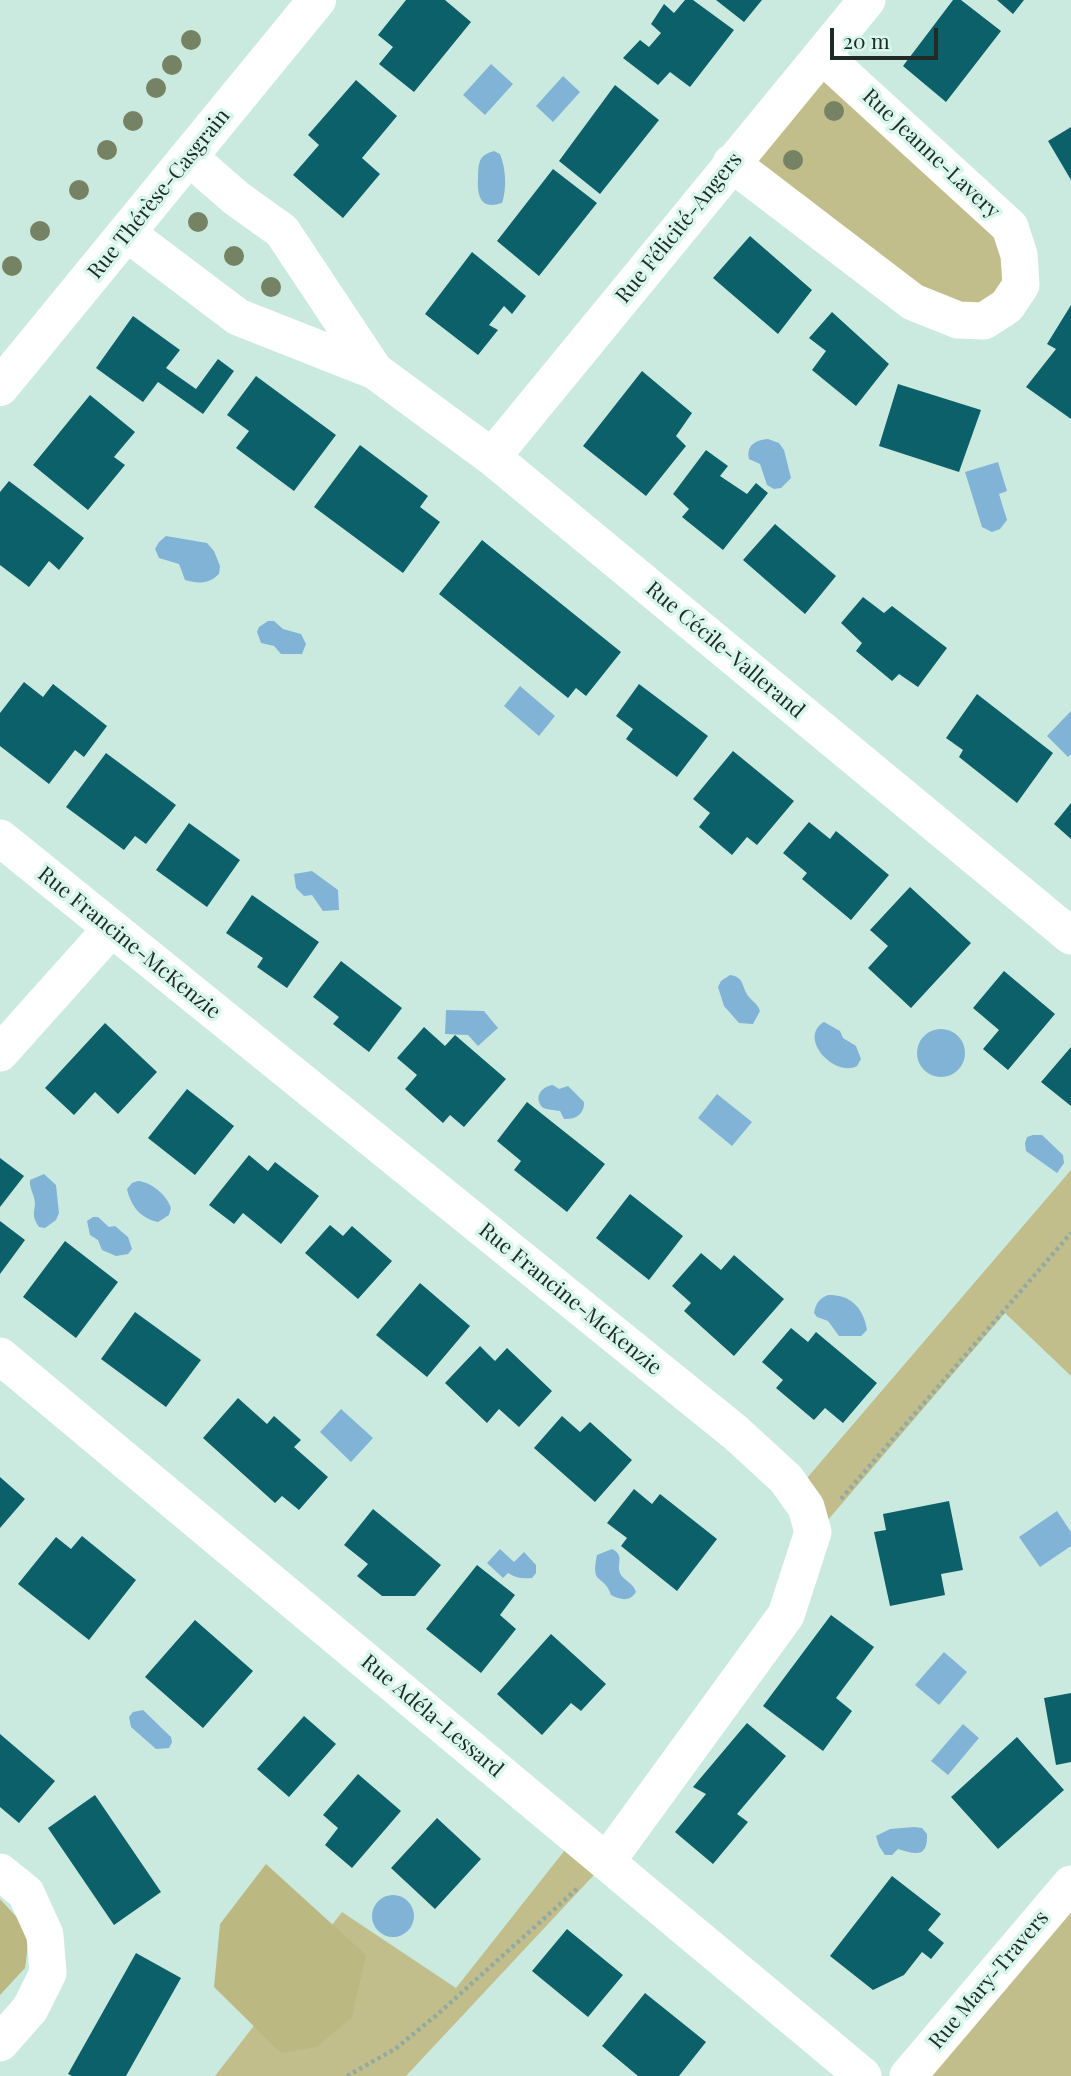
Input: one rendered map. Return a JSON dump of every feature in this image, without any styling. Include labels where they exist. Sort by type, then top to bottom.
[{"type":"street","name":"Rue Thérèse-Casgrain","points":[[0,387],[317,0]]},
{"type":"street","name":"Rue Félicité-Angers","points":[[492,457],[867,0]]},
{"type":"street","name":"Rue Jeanne-Lavery","points":[[731,163],[913,302],[958,320],[984,321],[1007,306],[1021,285],[1019,255],[1010,228],[823,56]]},
{"type":"street","name":"Rue Cécile-Vallerand","points":[[189,157],[236,198],[282,231],[374,371]]},
{"type":"street","name":"Rue Cécile-Vallerand","points":[[128,234],[237,317],[374,371],[492,457],[1071,936]]},
{"type":"street","name":"Rue Francine-McKenzie","points":[[0,838],[736,1433],[786,1479],[806,1507],[813,1532]]},
{"type":"street","points":[[0,1053],[111,929]]},
{"type":"street","name":"Rue Adéla-Lessard","points":[[0,1356],[863,2076]]},
{"type":"street","points":[[607,1861],[786,1615],[813,1532]]},
{"type":"street","points":[[0,1872],[26,1893],[45,1935],[48,1973],[30,2009],[0,2043]]},
{"type":"street","name":"Rue Mary-Travers","points":[[908,2076],[1071,1884]]},
{"type":"path","points":[[813,1532],[1071,1233]]},
{"type":"path","points":[[347,2076],[404,2042],[607,1861]]},
{"type":"shaded area","points":[[823,56],[1010,227],[1021,285],[958,320],[731,163]]},
{"type":"shaded area","points":[[1071,1170],[1071,1376],[1005,1313],[810,1541],[795,1492]]},
{"type":"shaded area","points":[[576,1836],[607,1861],[406,2076],[215,2076],[342,1912],[456,1988]]},
{"type":"shaded area","points":[[266,1864],[366,1955],[352,2017],[317,2047],[281,2053],[214,1987],[220,1924]]},
{"type":"shaded area","points":[[1071,1884],[1071,2076],[908,2076]]},
{"type":"shaded area","points":[[0,1899],[23,1924],[28,1945],[25,1968],[0,1995]]},
{"type":"water","points":[[491,64],[513,84],[485,115],[463,95]]},
{"type":"water","points":[[563,76],[580,92],[553,122],[536,106]]},
{"type":"water","points":[[494,151],[500,154],[502,160],[505,191],[502,203],[489,205],[480,196],[478,170],[482,157]]},
{"type":"water","points":[[768,439],[779,443],[784,450],[791,478],[781,488],[774,489],[767,485],[760,464],[749,459],[749,450],[753,444]]},
{"type":"water","points":[[998,462],[1007,491],[999,494],[1007,520],[1000,529],[992,532],[982,527],[965,472]]},
{"type":"water","points":[[166,536],[207,543],[214,551],[220,566],[219,574],[203,582],[185,580],[179,564],[159,558],[155,549]]},
{"type":"water","points":[[268,621],[274,621],[283,629],[301,634],[306,644],[302,654],[281,654],[274,646],[261,643],[257,632],[259,627]]},
{"type":"water","points":[[520,686],[555,716],[539,736],[504,706]]},
{"type":"water","points":[[1071,711],[1071,754],[1068,757],[1047,736]]},
{"type":"water","points":[[312,871],[338,890],[339,910],[323,911],[312,895],[304,896],[296,888],[294,874]]},
{"type":"water","points":[[730,975],[740,980],[759,1008],[753,1024],[739,1023],[724,1006],[718,987],[721,981]]},
{"type":"water","points":[[446,1010],[484,1011],[498,1028],[478,1046],[468,1035],[445,1034]]},
{"type":"water","points":[[824,1022],[840,1031],[843,1038],[856,1046],[861,1059],[857,1066],[839,1066],[822,1054],[815,1037],[817,1029]]},
{"type":"water","points":[[941,1029],[958,1036],[965,1053],[958,1070],[941,1077],[924,1070],[917,1053],[924,1036]]},
{"type":"water","points":[[553,1085],[559,1089],[568,1086],[584,1102],[583,1110],[578,1115],[564,1119],[560,1111],[542,1107],[539,1103],[540,1092]]},
{"type":"water","points":[[717,1094],[752,1122],[732,1146],[698,1118]]},
{"type":"water","points":[[1042,1135],[1063,1155],[1064,1163],[1057,1173],[1026,1151],[1027,1137]]},
{"type":"water","points":[[44,1174],[56,1185],[59,1213],[56,1220],[45,1228],[39,1227],[34,1218],[35,1201],[30,1183],[30,1180]]},
{"type":"water","points":[[138,1181],[148,1184],[162,1194],[171,1208],[169,1215],[158,1222],[146,1218],[137,1210],[127,1189]]},
{"type":"water","points":[[98,1217],[109,1227],[115,1226],[128,1237],[132,1249],[128,1254],[116,1256],[102,1250],[98,1240],[90,1235],[87,1221]]},
{"type":"water","points":[[828,1295],[843,1297],[855,1304],[863,1316],[867,1330],[861,1336],[839,1336],[828,1321],[817,1317],[814,1313],[817,1304]]},
{"type":"water","points":[[341,1409],[373,1438],[351,1462],[320,1432]]},
{"type":"water","points":[[1057,1511],[1071,1532],[1071,1546],[1040,1567],[1019,1537]]},
{"type":"water","points":[[500,1549],[514,1562],[524,1552],[536,1565],[536,1573],[532,1578],[520,1578],[508,1573],[503,1578],[487,1563]]},
{"type":"water","points":[[612,1549],[618,1554],[621,1575],[636,1592],[628,1599],[611,1595],[595,1572],[597,1555]]},
{"type":"water","points":[[944,1652],[967,1672],[939,1705],[915,1685]]},
{"type":"water","points":[[143,1710],[171,1737],[169,1748],[156,1749],[131,1727],[129,1717],[133,1712]]},
{"type":"water","points":[[963,1724],[979,1738],[948,1775],[931,1761]]},
{"type":"water","points":[[922,1828],[927,1834],[927,1842],[922,1851],[914,1853],[898,1849],[892,1855],[885,1855],[876,1836],[890,1829]]},
{"type":"water","points":[[393,1895],[408,1901],[414,1916],[408,1931],[393,1937],[378,1931],[372,1916],[378,1901]]},
{"type":"building","points":[[406,0],[445,0],[471,22],[414,92],[379,64],[393,47],[378,35]]},
{"type":"building","points":[[685,0],[693,0],[734,30],[690,87],[670,72],[658,85],[623,58],[640,40],[649,47],[661,33],[651,24],[664,4],[674,13]]},
{"type":"building","points":[[716,0],[762,0],[744,22]]},
{"type":"building","points":[[953,0],[961,0],[1001,31],[946,102],[903,66]]},
{"type":"building","points":[[997,0],[1024,0],[1013,14]]},
{"type":"building","points":[[356,80],[397,116],[362,158],[380,174],[343,218],[293,175],[319,145],[308,135]]},
{"type":"building","points":[[615,85],[659,120],[600,194],[559,161]]},
{"type":"building","points":[[1071,127],[1071,180],[1048,141]]},
{"type":"building","points":[[553,169],[597,203],[539,276],[497,241]]},
{"type":"building","points":[[750,236],[812,290],[778,334],[713,278]]},
{"type":"building","points":[[472,252],[526,296],[512,314],[504,306],[489,325],[498,330],[478,355],[425,314]]},
{"type":"building","points":[[1071,305],[1071,419],[1026,387],[1056,349],[1047,344]]},
{"type":"building","points":[[832,312],[889,364],[856,406],[812,370],[826,351],[809,338]]},
{"type":"building","points":[[133,316],[180,350],[166,368],[196,389],[218,359],[234,371],[203,414],[158,382],[143,402],[96,368]]},
{"type":"building","points":[[642,371],[692,413],[676,436],[686,446],[646,496],[583,446]]},
{"type":"building","points":[[256,376],[336,435],[294,491],[236,448],[249,431],[227,415]]},
{"type":"building","points":[[898,384],[981,410],[959,472],[879,446]]},
{"type":"building","points":[[90,395],[135,432],[114,457],[125,465],[88,510],[33,465]]},
{"type":"building","points":[[360,445],[428,496],[420,507],[440,522],[403,573],[314,507]]},
{"type":"building","points":[[706,450],[728,466],[720,476],[747,494],[756,483],[768,493],[723,550],[682,517],[689,509],[673,494]]},
{"type":"building","points":[[9,481],[84,538],[59,570],[49,561],[29,587],[0,565],[0,492]]},
{"type":"building","points":[[775,524],[836,576],[805,614],[743,560]]},
{"type":"building","points":[[482,540],[621,652],[586,696],[576,688],[568,698],[439,594]]},
{"type":"building","points":[[863,597],[884,613],[892,606],[947,648],[918,687],[899,674],[892,681],[856,651],[862,643],[841,623]]},
{"type":"building","points":[[24,682],[43,697],[53,684],[107,726],[84,757],[75,750],[49,784],[0,746],[0,713]]},
{"type":"building","points":[[639,684],[708,736],[677,777],[626,739],[633,729],[616,716]]},
{"type":"building","points":[[977,694],[1053,753],[1017,803],[959,757],[963,750],[946,738]]},
{"type":"building","points":[[733,751],[794,801],[757,845],[747,837],[732,855],[699,827],[710,813],[693,799]]},
{"type":"building","points":[[106,753],[176,805],[146,844],[135,836],[124,850],[66,807]]},
{"type":"building","points":[[1071,803],[1071,839],[1054,824]]},
{"type":"building","points":[[809,822],[830,839],[836,831],[889,875],[851,920],[802,879],[807,873],[783,853]]},
{"type":"building","points":[[189,823],[240,860],[207,907],[156,870]]},
{"type":"building","points":[[910,887],[971,943],[911,1008],[868,968],[888,946],[870,930]]},
{"type":"building","points":[[252,895],[319,942],[287,988],[257,967],[263,958],[226,933]]},
{"type":"building","points":[[341,961],[402,1008],[369,1052],[333,1024],[339,1017],[313,997]]},
{"type":"building","points":[[1004,971],[1055,1014],[1008,1070],[983,1049],[999,1030],[973,1008]]},
{"type":"building","points":[[105,1023],[157,1072],[118,1114],[95,1092],[74,1115],[45,1088]]},
{"type":"building","points":[[424,1027],[445,1046],[455,1035],[506,1079],[464,1127],[450,1115],[443,1123],[405,1089],[417,1075],[397,1058]]},
{"type":"building","points":[[1071,1047],[1071,1106],[1041,1082]]},
{"type":"building","points":[[187,1089],[234,1126],[195,1175],[148,1138]]},
{"type":"building","points":[[527,1102],[605,1164],[567,1212],[514,1170],[521,1161],[497,1141]]},
{"type":"building","points":[[249,1155],[268,1171],[275,1162],[319,1196],[281,1244],[243,1213],[234,1224],[209,1205]]},
{"type":"building","points":[[0,1158],[24,1176],[0,1207]]},
{"type":"building","points":[[630,1194],[683,1236],[649,1280],[596,1238]]},
{"type":"building","points":[[0,1221],[25,1240],[0,1274]]},
{"type":"building","points":[[330,1225],[343,1236],[352,1226],[392,1261],[358,1299],[305,1253]]},
{"type":"building","points":[[65,1241],[118,1282],[76,1338],[23,1297]]},
{"type":"building","points":[[701,1253],[721,1270],[734,1255],[784,1299],[734,1356],[684,1311],[691,1303],[672,1286]]},
{"type":"building","points":[[420,1283],[470,1326],[427,1377],[376,1335]]},
{"type":"building","points":[[135,1312],[201,1360],[166,1407],[101,1359]]},
{"type":"building","points":[[791,1328],[808,1342],[816,1332],[877,1383],[843,1423],[825,1408],[814,1420],[776,1388],[783,1380],[762,1362]]},
{"type":"building","points":[[480,1346],[495,1361],[507,1348],[552,1391],[519,1427],[499,1409],[487,1423],[445,1383]]},
{"type":"building","points":[[238,1398],[267,1424],[274,1416],[301,1440],[294,1447],[328,1477],[299,1510],[282,1496],[275,1503],[203,1438]]},
{"type":"building","points":[[562,1416],[580,1432],[590,1422],[632,1460],[595,1502],[534,1448]]},
{"type":"building","points":[[0,1477],[25,1499],[0,1528]]},
{"type":"building","points":[[634,1489],[652,1504],[660,1494],[717,1539],[677,1591],[621,1546],[627,1538],[607,1523]]},
{"type":"building","points":[[949,1501],[963,1570],[941,1574],[945,1595],[890,1606],[874,1532],[886,1530],[883,1514]]},
{"type":"building","points":[[373,1509],[441,1565],[415,1596],[382,1596],[357,1576],[368,1564],[344,1545]]},
{"type":"building","points":[[82,1536],[136,1580],[89,1640],[18,1584],[56,1537],[71,1549]]},
{"type":"building","points":[[477,1565],[515,1595],[500,1615],[516,1629],[481,1673],[426,1629]]},
{"type":"building","points":[[831,1615],[874,1647],[836,1698],[852,1711],[823,1751],[763,1706]]},
{"type":"building","points":[[195,1620],[253,1671],[203,1728],[145,1677]]},
{"type":"building","points":[[551,1634],[606,1684],[581,1711],[571,1703],[542,1735],[497,1694]]},
{"type":"building","points":[[1071,1693],[1071,1762],[1056,1765],[1044,1698]]},
{"type":"building","points":[[304,1716],[336,1744],[289,1797],[257,1769]]},
{"type":"building","points":[[747,1723],[786,1756],[737,1814],[748,1822],[713,1864],[675,1832],[706,1794],[693,1787]]},
{"type":"building","points":[[0,1734],[55,1781],[19,1823],[0,1807]]},
{"type":"building","points":[[1017,1737],[1064,1790],[998,1849],[951,1797]]},
{"type":"building","points":[[358,1774],[401,1811],[352,1868],[325,1845],[338,1828],[323,1815]]},
{"type":"building","points":[[95,1795],[161,1892],[114,1925],[48,1828]]},
{"type":"building","points":[[437,1818],[481,1859],[435,1909],[391,1868]]},
{"type":"building","points":[[892,1876],[941,1914],[928,1930],[944,1943],[931,1959],[922,1952],[904,1975],[873,1990],[830,1956]]},
{"type":"building","points":[[567,1929],[623,1975],[588,2017],[532,1971]]},
{"type":"building","points":[[136,1953],[181,1978],[126,2076],[68,2074]]},
{"type":"building","points":[[645,1993],[706,2042],[679,2076],[638,2076],[602,2046]]}]
